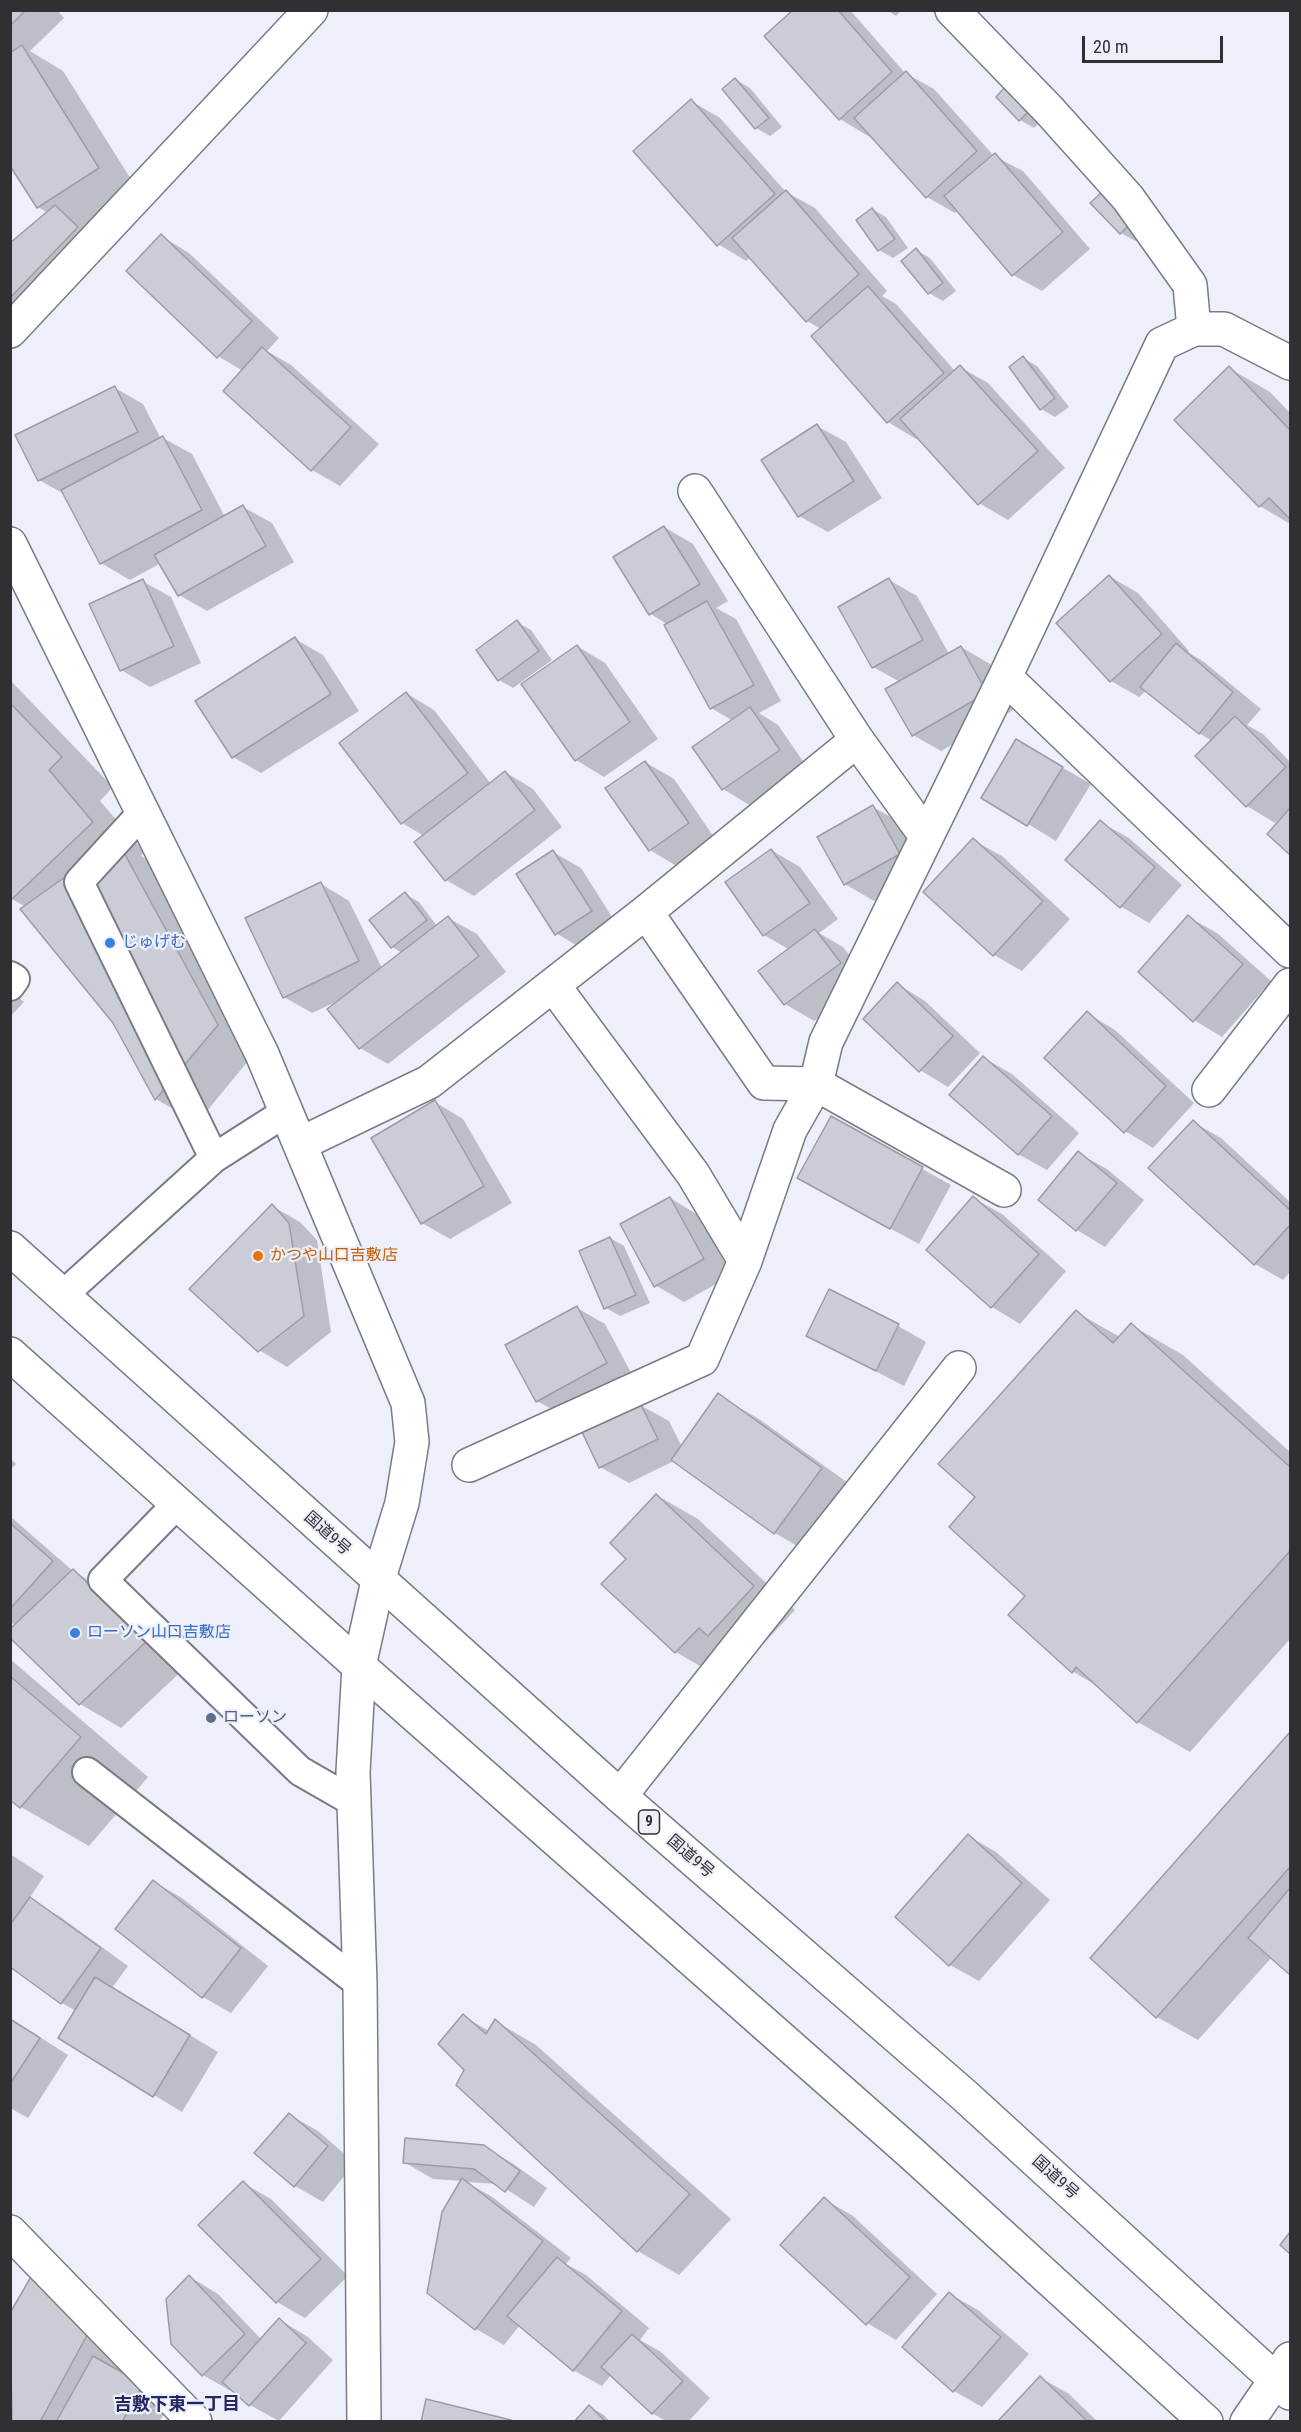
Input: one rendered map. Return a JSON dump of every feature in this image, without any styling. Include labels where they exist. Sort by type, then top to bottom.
[{"type":"main road","points":[[10,331],[311,10]]},
{"type":"main road","points":[[952,10],[1049,110],[1128,198],[1190,285],[1194,329]]},
{"type":"main road","points":[[469,1465],[702,1359],[745,1261],[790,1130],[816,1084],[826,1042],[1005,677],[1162,344],[1194,329],[1224,328],[1290,363]]},
{"type":"main road","points":[[695,491],[857,740],[926,836]]},
{"type":"main road","points":[[10,544],[262,1054],[408,1403],[412,1442],[402,1503],[378,1581],[359,1666],[354,1802],[360,1984],[364,2421]]},
{"type":"main road","points":[[1005,677],[1290,951]]},
{"type":"main road","points":[[300,1144],[429,1082],[646,912],[857,740]]},
{"type":"main road","points":[[646,912],[764,1083],[816,1084],[1004,1190]]},
{"type":"main road","points":[[553,985],[693,1174],[745,1261]]},
{"type":"main road","points":[[1209,1089],[1290,985]]},
{"type":"main road","name":"国道9号","points":[[10,1248],[620,1796],[1286,2377]]},
{"type":"main road","points":[[10,1354],[359,1666],[901,2144],[1206,2421]]},
{"type":"main road","points":[[620,1796],[959,1368]]},
{"type":"main road","points":[[10,2232],[195,2421]]},
{"type":"main road","points":[[1247,2421],[1286,2377]]},
{"type":"lane","points":[[143,812],[79,882],[214,1158]]},
{"type":"lane","points":[[10,976],[15,979],[10,986]]},
{"type":"lane","points":[[63,1295],[214,1158],[286,1112]]},
{"type":"lane","points":[[178,1503],[103,1580],[300,1771],[354,1802]]},
{"type":"lane","points":[[87,1772],[360,1984]]},
{"type":"building","points":[[10,10],[26,10],[10,26]]},
{"type":"building","points":[[793,10],[838,10],[892,72],[839,120],[764,36]]},
{"type":"building","points":[[22,45],[99,168],[37,208],[10,166],[10,53]]},
{"type":"building","points":[[906,71],[977,151],[926,198],[854,118]]},
{"type":"building","points":[[735,78],[769,118],[755,129],[722,89]]},
{"type":"building","points":[[1006,86],[1030,110],[1019,121],[996,97]]},
{"type":"building","points":[[691,99],[775,194],[717,246],[633,151]]},
{"type":"building","points":[[995,153],[1063,232],[1012,276],[944,196]]},
{"type":"building","points":[[786,190],[859,274],[806,322],[732,238]]},
{"type":"building","points":[[1102,192],[1132,222],[1120,234],[1090,203]]},
{"type":"building","points":[[55,205],[78,227],[10,298],[10,243]]},
{"type":"building","points":[[872,208],[895,239],[878,251],[856,220]]},
{"type":"building","points":[[161,234],[252,321],[217,358],[126,271]]},
{"type":"building","points":[[916,248],[943,283],[928,294],[901,261]]},
{"type":"building","points":[[868,286],[944,373],[887,423],[811,336]]},
{"type":"building","points":[[262,347],[351,427],[311,471],[223,391]]},
{"type":"building","points":[[1023,356],[1055,398],[1040,410],[1009,367]]},
{"type":"building","points":[[960,365],[1038,451],[978,505],[900,419]]},
{"type":"building","points":[[1229,366],[1290,430],[1290,519],[1269,498],[1259,507],[1174,420]]},
{"type":"building","points":[[115,386],[138,432],[38,481],[15,435]]},
{"type":"building","points":[[817,424],[854,481],[798,517],[761,460]]},
{"type":"building","points":[[163,436],[202,510],[100,564],[61,490]]},
{"type":"building","points":[[243,505],[266,546],[178,596],[154,555]]},
{"type":"building","points":[[664,526],[700,584],[649,615],[613,557]]},
{"type":"building","points":[[1109,575],[1162,634],[1110,682],[1056,623]]},
{"type":"building","points":[[889,578],[923,640],[872,668],[838,607]]},
{"type":"building","points":[[143,579],[174,646],[120,671],[89,604]]},
{"type":"building","points":[[707,601],[754,685],[710,709],[664,625]]},
{"type":"building","points":[[517,620],[539,651],[498,681],[476,650]]},
{"type":"building","points":[[295,637],[331,694],[232,758],[195,701]]},
{"type":"building","points":[[1176,643],[1233,692],[1199,734],[1140,687]]},
{"type":"building","points":[[577,645],[630,722],[575,761],[521,684]]},
{"type":"building","points":[[961,646],[987,693],[912,736],[885,689]]},
{"type":"building","points":[[406,692],[468,773],[401,824],[339,743]]},
{"type":"building","points":[[10,703],[62,757],[49,770],[93,822],[11,900]]},
{"type":"building","points":[[750,707],[780,750],[722,790],[692,747]]},
{"type":"building","points":[[1235,716],[1286,767],[1246,807],[1195,756]]},
{"type":"building","points":[[1016,739],[1063,767],[1027,826],[981,798]]},
{"type":"building","points":[[645,761],[689,823],[649,851],[605,788]]},
{"type":"building","points":[[505,771],[535,810],[445,881],[414,842]]},
{"type":"building","points":[[873,805],[900,854],[844,885],[817,837]]},
{"type":"building","points":[[1290,808],[1290,855],[1267,834]]},
{"type":"building","points":[[1100,820],[1155,867],[1120,908],[1065,860]]},
{"type":"building","points":[[973,838],[1043,901],[993,956],[923,892]]},
{"type":"building","name":"じゅげむ","points":[[117,840],[218,1025],[155,1100],[113,1023],[20,909]]},
{"type":"building","points":[[771,849],[810,903],[763,936],[725,882]]},
{"type":"building","points":[[553,850],[592,911],[555,935],[516,874]]},
{"type":"building","points":[[321,882],[359,961],[283,998],[245,918]]},
{"type":"building","points":[[405,892],[427,920],[391,948],[369,920]]},
{"type":"building","points":[[1188,915],[1243,964],[1193,1022],[1138,972]]},
{"type":"building","points":[[448,916],[479,956],[359,1049],[327,1009]]},
{"type":"building","points":[[815,929],[841,963],[784,1005],[758,971]]},
{"type":"building","points":[[897,982],[953,1036],[919,1072],[863,1019]]},
{"type":"building","points":[[1087,1011],[1166,1086],[1124,1133],[1044,1058]]},
{"type":"building","points":[[983,1056],[1052,1116],[1018,1155],[949,1095]]},
{"type":"building","points":[[435,1100],[484,1186],[421,1224],[371,1138]]},
{"type":"building","points":[[831,1116],[923,1167],[890,1229],[797,1178]]},
{"type":"building","points":[[1193,1120],[1290,1210],[1290,1225],[1254,1265],[1148,1168]]},
{"type":"building","points":[[1078,1151],[1117,1183],[1076,1231],[1038,1200]]},
{"type":"building","points":[[973,1196],[1039,1254],[991,1308],[926,1250]]},
{"type":"building","points":[[670,1197],[704,1259],[654,1287],[620,1224]]},
{"type":"building","name":"かつや山口吉敷店","points":[[272,1204],[289,1223],[304,1316],[258,1352],[189,1289]]},
{"type":"building","points":[[610,1237],[636,1295],[604,1309],[579,1251]]},
{"type":"building","points":[[829,1289],[899,1324],[876,1371],[806,1336]]},
{"type":"building","points":[[577,1306],[607,1363],[536,1402],[505,1345]]},
{"type":"building","points":[[1076,1310],[1113,1343],[1131,1323],[1290,1467],[1290,1551],[1137,1723],[1076,1667],[1072,1673],[1008,1615],[1025,1596],[949,1527],[975,1497],[938,1464]]},
{"type":"building","points":[[718,1393],[822,1468],[774,1534],[671,1460]]},
{"type":"building","points":[[640,1403],[658,1439],[599,1468],[582,1432]]},
{"type":"building","points":[[656,1494],[754,1586],[708,1636],[699,1628],[675,1653],[601,1584],[626,1559],[610,1543]]},
{"type":"building","points":[[10,1523],[53,1561],[10,1609]]},
{"type":"building","name":"ローソン山口吉敷店","points":[[73,1569],[147,1641],[79,1705],[10,1638],[10,1629]]},
{"type":"building","points":[[10,1676],[81,1737],[20,1808],[10,1800]]},
{"type":"building","points":[[1290,1732],[1290,1867],[1156,2018],[1090,1958]]},
{"type":"building","points":[[968,1834],[1022,1883],[949,1966],[895,1917]]},
{"type":"building","points":[[153,1880],[241,1948],[202,1998],[115,1929]]},
{"type":"building","points":[[1290,1888],[1290,1975],[1248,1938]]},
{"type":"building","points":[[30,1897],[101,1948],[61,2004],[10,1967],[10,1925]]},
{"type":"building","points":[[95,1977],[190,2035],[153,2097],[58,2038]]},
{"type":"building","points":[[463,2014],[486,2034],[495,2019],[690,2194],[637,2252],[456,2085],[464,2070],[438,2044]]},
{"type":"building","points":[[10,2019],[40,2038],[10,2084]]},
{"type":"building","points":[[289,2113],[328,2146],[294,2187],[254,2153]]},
{"type":"building","points":[[405,2138],[484,2145],[520,2171],[505,2192],[474,2169],[403,2163]]},
{"type":"building","points":[[462,2178],[543,2241],[475,2330],[427,2293],[442,2212]]},
{"type":"building","points":[[243,2181],[321,2259],[276,2303],[198,2225]]},
{"type":"building","points":[[824,2197],[910,2277],[866,2325],[780,2245]]},
{"type":"building","points":[[1290,2232],[1290,2254],[1280,2245]]},
{"type":"building","points":[[557,2257],[622,2311],[573,2371],[507,2316]]},
{"type":"building","points":[[32,2275],[92,2326],[40,2422],[12,2422],[10,2313]]},
{"type":"building","points":[[189,2275],[245,2334],[202,2376],[171,2344],[166,2299]]},
{"type":"building","points":[[949,2292],[1001,2337],[953,2392],[902,2347]]},
{"type":"building","points":[[279,2318],[306,2343],[249,2406],[222,2382]]},
{"type":"building","points":[[632,2334],[683,2381],[652,2414],[601,2367]]},
{"type":"building","points":[[93,2356],[143,2384],[122,2422],[56,2422]]},
{"type":"building","points":[[1040,2376],[1088,2422],[997,2422]]},
{"type":"building","points":[[426,2399],[511,2420],[511,2422],[421,2422]]},
{"type":"building","points":[[589,2405],[606,2422],[574,2422]]},
{"type":"place","name":"じゅげむ","points":[[110,943]]},
{"type":"place","name":"かつや山口吉敷店","points":[[258,1256]]},
{"type":"place","name":"ローソン山口吉敷店","points":[[75,1633]]},
{"type":"place","name":"ローソン","points":[[211,1718]]},
{"type":"district","name":"吉敷下東一丁目","points":[[177,2405]]}]
